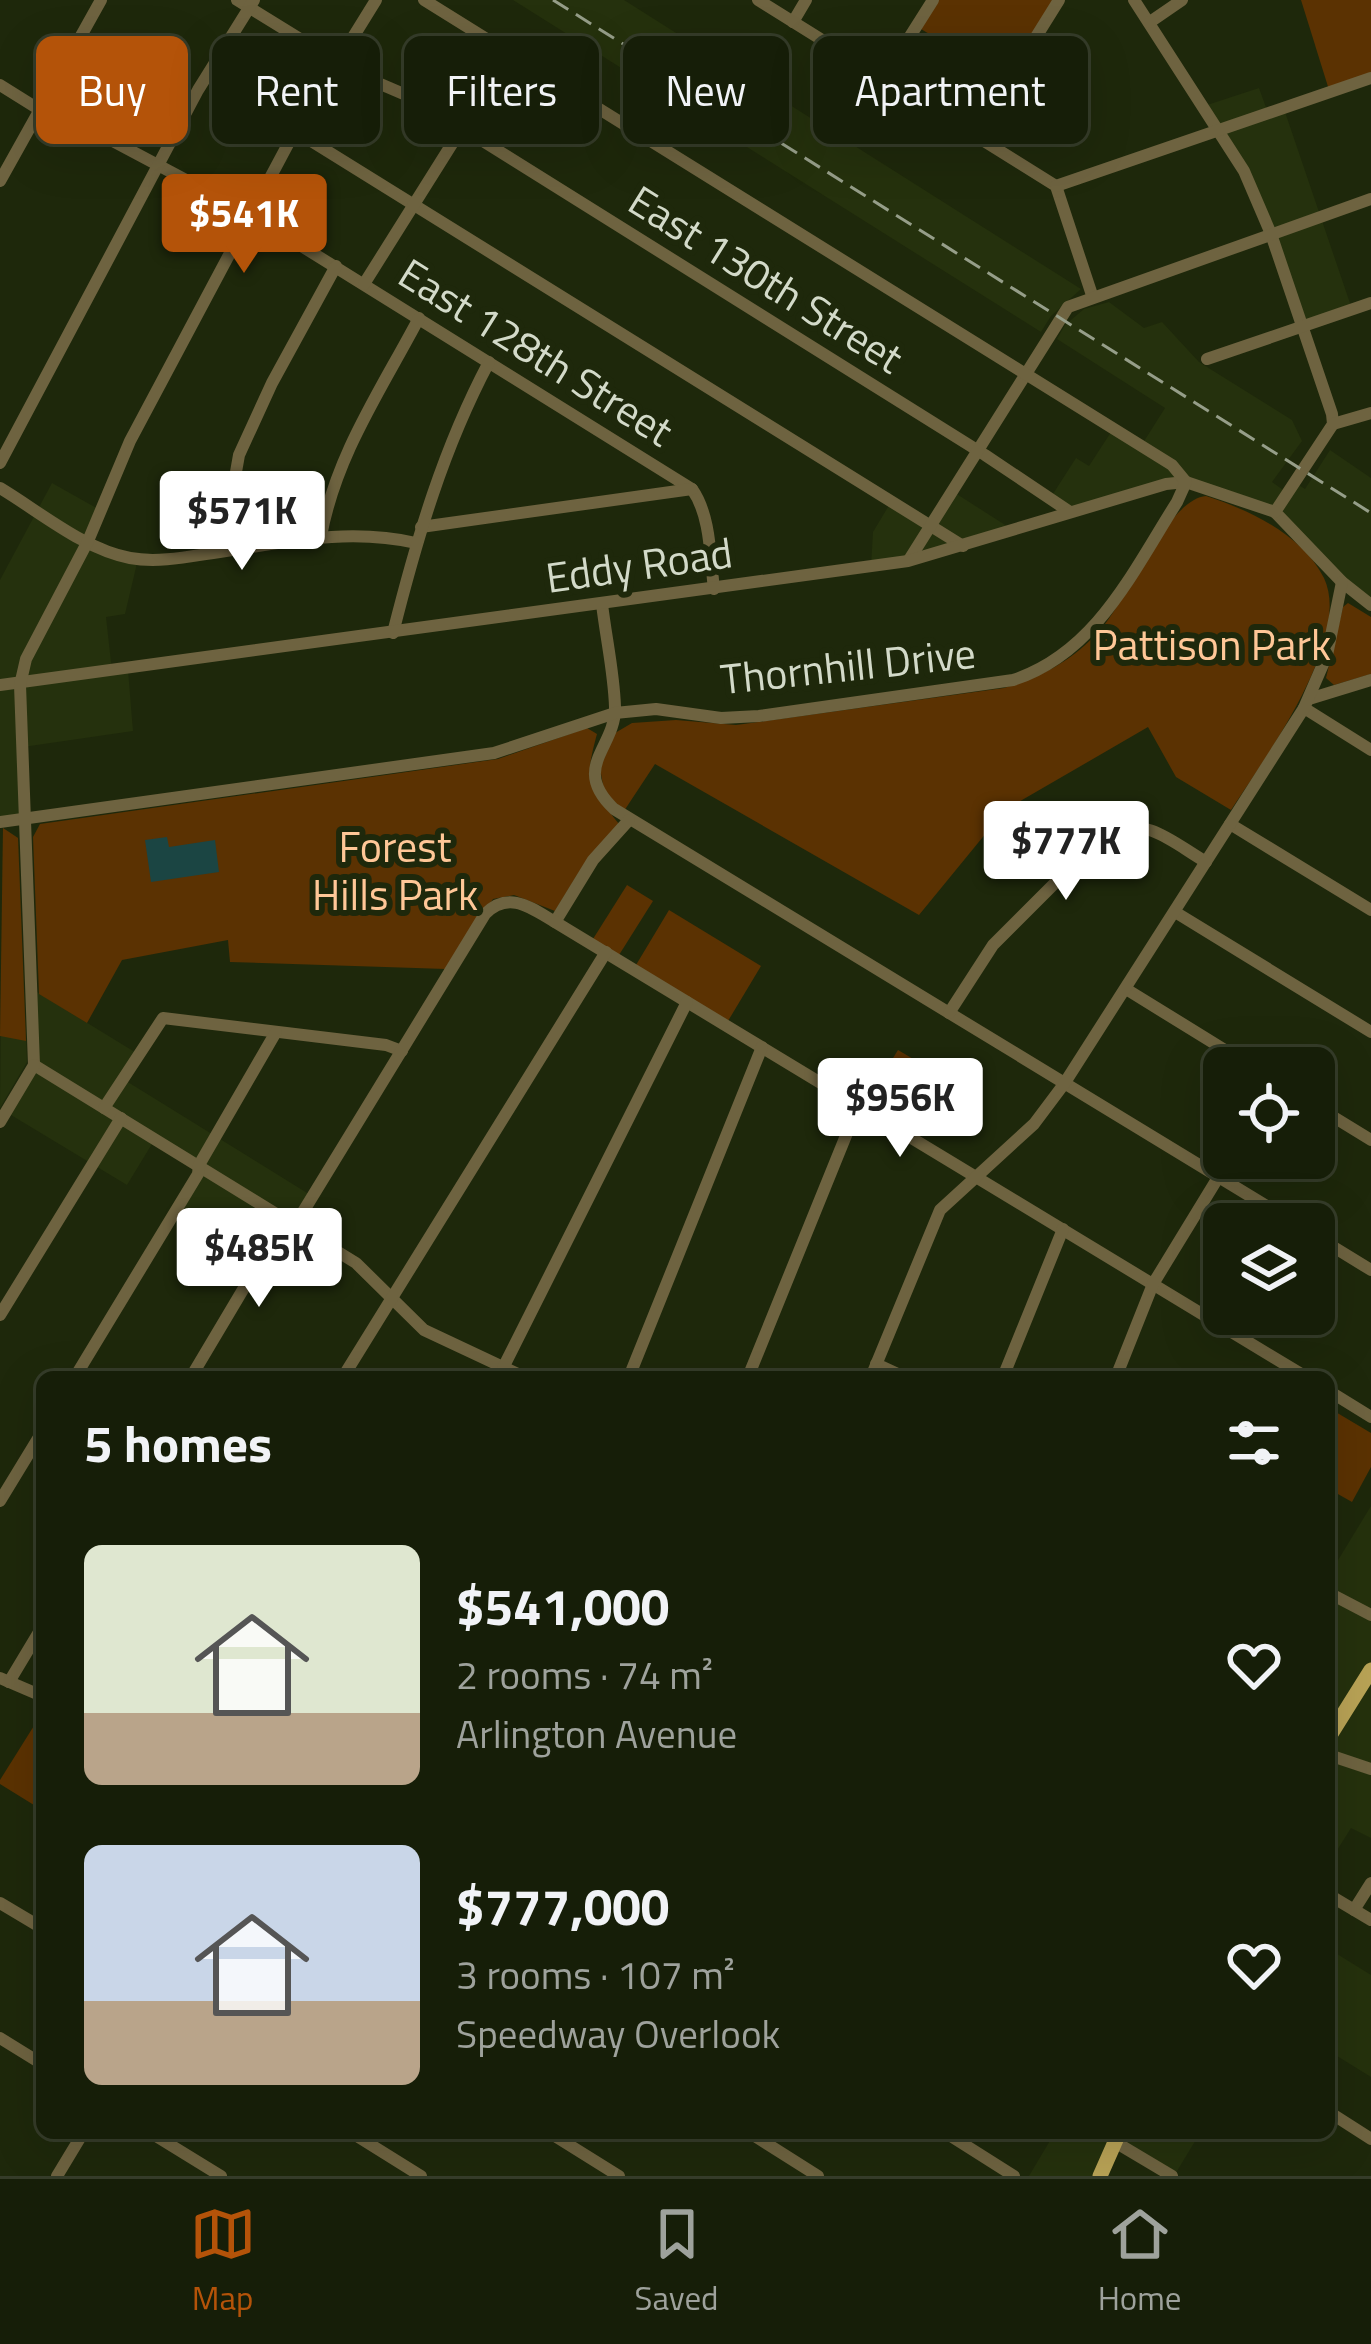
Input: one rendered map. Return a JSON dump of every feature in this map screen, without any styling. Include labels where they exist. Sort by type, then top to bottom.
[{"type":"main road","points":[[1335,1727],[1371,1670]]},
{"type":"main road","points":[[1100,2176],[1117,2139]]},
{"type":"street","points":[[81,36],[101,0]]},
{"type":"street","points":[[353,36],[376,0]]},
{"type":"street","points":[[424,0],[481,36]]},
{"type":"street","points":[[758,0],[815,36]]},
{"type":"street","points":[[793,22],[806,0]]},
{"type":"street","points":[[911,36],[933,0]]},
{"type":"street","points":[[1037,36],[1059,0]]},
{"type":"street","points":[[1134,0],[1244,171],[1271,235],[1333,424]]},
{"type":"street","points":[[1150,22],[1182,0]]},
{"type":"street","points":[[0,464],[246,3]]},
{"type":"street","name":"East 130th Street","points":[[246,3],[297,36]]},
{"type":"street","points":[[1056,186],[1371,78]]},
{"type":"street","name":"East 128th Street","points":[[0,85],[36,108]]},
{"type":"street","points":[[599,110],[1172,465],[1186,482],[1275,512],[1342,582],[1371,605]]},
{"type":"street","points":[[0,181],[36,117]]},
{"type":"street","name":"East 128th Street","points":[[114,144],[250,214],[692,489],[701,501],[714,589]]},
{"type":"street","points":[[0,1122],[34,1065],[20,685],[26,659],[88,541],[130,440],[288,144]]},
{"type":"street","points":[[316,144],[963,546]]},
{"type":"street","points":[[364,284],[452,144]]},
{"type":"street","name":"East 130th Street","points":[[488,144],[1070,512]]},
{"type":"street","points":[[989,144],[1056,186],[1092,295]]},
{"type":"street","points":[[908,561],[1063,311],[1092,295],[1371,199]]},
{"type":"street","points":[[222,551],[239,455],[336,266]]},
{"type":"street","points":[[1208,359],[1371,302]]},
{"type":"street","points":[[322,536],[329,491],[341,462],[418,318]]},
{"type":"street","points":[[393,633],[429,494],[489,362]]},
{"type":"street","points":[[1275,512],[1333,424],[1371,413]]},
{"type":"street","name":"Eddy Road","points":[[0,685],[908,561],[1186,482]]},
{"type":"street","name":"Thornhill Drive","points":[[0,823],[494,753],[615,713],[656,710],[721,718],[759,716],[1028,675],[1075,647],[1104,616],[1186,482]]},
{"type":"street","points":[[0,488],[88,541],[132,559],[157,560],[322,536],[387,536],[416,543]]},
{"type":"street","points":[[422,527],[692,489]]},
{"type":"street","points":[[874,1370],[940,1210],[1034,1124],[1064,1084],[1307,703],[1332,638],[1342,582]]},
{"type":"street","points":[[602,604],[615,713],[595,764],[604,799],[628,820],[1203,1167]]},
{"type":"street","points":[[1307,703],[1371,680]]},
{"type":"street","points":[[1307,703],[1371,750]]},
{"type":"street","points":[[555,922],[593,860],[628,820]]},
{"type":"street","points":[[949,1013],[993,945],[1109,829],[1133,823],[1205,862]]},
{"type":"street","points":[[1230,824],[1371,910]]},
{"type":"street","points":[[195,1371],[485,914],[500,902],[522,904],[606,952],[1296,1371]]},
{"type":"street","points":[[1174,912],[1371,1032]]},
{"type":"street","points":[[347,1371],[606,952]]},
{"type":"street","points":[[1126,989],[1221,1047]]},
{"type":"street","points":[[503,1369],[688,1002]]},
{"type":"street","points":[[104,1108],[163,1018],[386,1045],[402,1051]]},
{"type":"street","points":[[79,1371],[198,1174],[276,1032]]},
{"type":"street","points":[[630,1371],[762,1047]]},
{"type":"street","points":[[34,1065],[356,1263],[424,1330],[480,1364],[508,1371]]},
{"type":"street","points":[[750,1371],[858,1106]]},
{"type":"street","points":[[0,1315],[121,1118]]},
{"type":"street","points":[[1335,1118],[1371,1140]]},
{"type":"street","points":[[1118,1371],[1153,1283],[1217,1179]]},
{"type":"street","points":[[1224,1179],[1262,1203]]},
{"type":"street","points":[[1005,1371],[1063,1229]]},
{"type":"street","points":[[1335,1248],[1371,1270]]},
{"type":"street","points":[[1335,1395],[1371,1417]]},
{"type":"street","points":[[0,1501],[36,1442]]},
{"type":"street","points":[[1335,1596],[1371,1615]]},
{"type":"street","points":[[36,1635],[4,1680],[36,1693]]},
{"type":"street","points":[[1335,1756],[1371,1769]]},
{"type":"street","points":[[1354,1910],[1371,1882]]},
{"type":"street","points":[[1335,1899],[1371,1920]]},
{"type":"street","points":[[0,1903],[36,1924]]},
{"type":"street","points":[[0,2039],[36,2060]]},
{"type":"street","points":[[1335,2116],[1371,2139]]},
{"type":"street","points":[[57,2176],[79,2139]]},
{"type":"street","points":[[163,2139],[199,2170],[221,2176]]},
{"type":"street","points":[[362,2139],[421,2176]]},
{"type":"street","points":[[560,2139],[619,2176]]},
{"type":"street","points":[[759,2139],[818,2176]]},
{"type":"street","points":[[955,2139],[1014,2176]]},
{"type":"street","points":[[1118,2139],[1172,2176]]},
{"type":"shaded area","points":[[513,0],[624,0],[681,36],[623,36],[623,69],[599,54],[599,36],[570,36]]},
{"type":"shaded area","points":[[1259,88],[1268,113],[1284,109],[1352,309],[1303,326],[1271,234],[1204,106]]},
{"type":"shaded area","points":[[789,104],[813,120],[813,144],[852,144],[1081,289],[1041,332],[742,144],[789,144]]},
{"type":"shaded area","points":[[1109,302],[1144,328],[1162,322],[1199,362],[1292,420],[1302,441],[1272,482],[1286,492],[1294,482],[1305,489],[1330,450],[1371,478],[1371,605],[1275,512],[1186,482],[1070,512],[1051,497],[1076,458],[1089,466],[1113,429],[1141,446],[1165,408],[1057,339],[1084,309]]},
{"type":"shaded area","points":[[52,483],[100,510],[89,541],[138,559],[125,614],[106,617],[112,671],[128,670],[133,731],[23,747],[26,819],[0,822],[0,580]]},
{"type":"shaded area","points":[[952,491],[1013,530],[871,566],[873,532],[891,502],[930,526]]},
{"type":"shaded area","points":[[3,828],[18,838],[27,1062],[0,1108]]},
{"type":"shaded area","points":[[32,989],[138,1054],[123,1079],[312,1196],[295,1225],[286,1219],[259,1263],[175,1212],[199,1165],[155,1139],[127,1185],[6,1112],[34,1065]]},
{"type":"shaded area","points":[[1371,1506],[1371,1838],[1351,1828],[1335,1853],[1335,1565]]},
{"type":"shaded area","points":[[1335,1953],[1371,1975],[1371,2077],[1335,2055]]},
{"type":"shaded area","points":[[1051,2139],[1196,2139],[1174,2176],[1116,2142],[1100,2176],[1029,2176]]},
{"type":"green space","points":[[933,0],[1059,0],[1037,36],[933,36],[916,26]]},
{"type":"green space","points":[[1301,0],[1371,0],[1371,78],[1330,93]]},
{"type":"green space","name":"Pattison Park","points":[[1206,496],[1256,516],[1288,536],[1314,562],[1330,603],[1316,665],[1282,731],[1231,810],[1176,777],[1148,727],[1005,810],[919,915],[655,764],[624,811],[604,791],[600,768],[615,733],[632,723],[676,720],[736,725],[1004,688],[1033,678],[1072,656],[1095,636],[1164,530],[1192,501]]},
{"type":"green space","points":[[1348,603],[1371,617],[1371,674],[1334,685],[1326,678],[1343,607]]},
{"type":"green space","name":"Forest Hills Park","points":[[587,728],[597,734],[590,764],[592,784],[619,824],[582,867],[555,911],[514,895],[493,899],[446,969],[230,962],[228,940],[122,960],[87,1023],[39,994],[33,837],[40,824],[498,759]]},
{"type":"green space","points":[[3,828],[18,838],[26,1041],[0,1036]]},
{"type":"green space","points":[[627,885],[653,901],[619,955],[593,939]]},
{"type":"green space","points":[[669,910],[761,966],[728,1021],[636,965]]},
{"type":"green space","points":[[898,1050],[915,1060],[879,1114],[864,1105]]},
{"type":"green space","points":[[1335,1412],[1371,1433],[1371,1467],[1352,1502],[1335,1492]]},
{"type":"green space","points":[[36,1723],[36,1806],[0,1780]]},
{"type":"water","points":[[167,837],[169,847],[215,840],[219,872],[151,882],[145,840]]},
{"type":"railway","points":[[553,0],[1371,513]]}]
